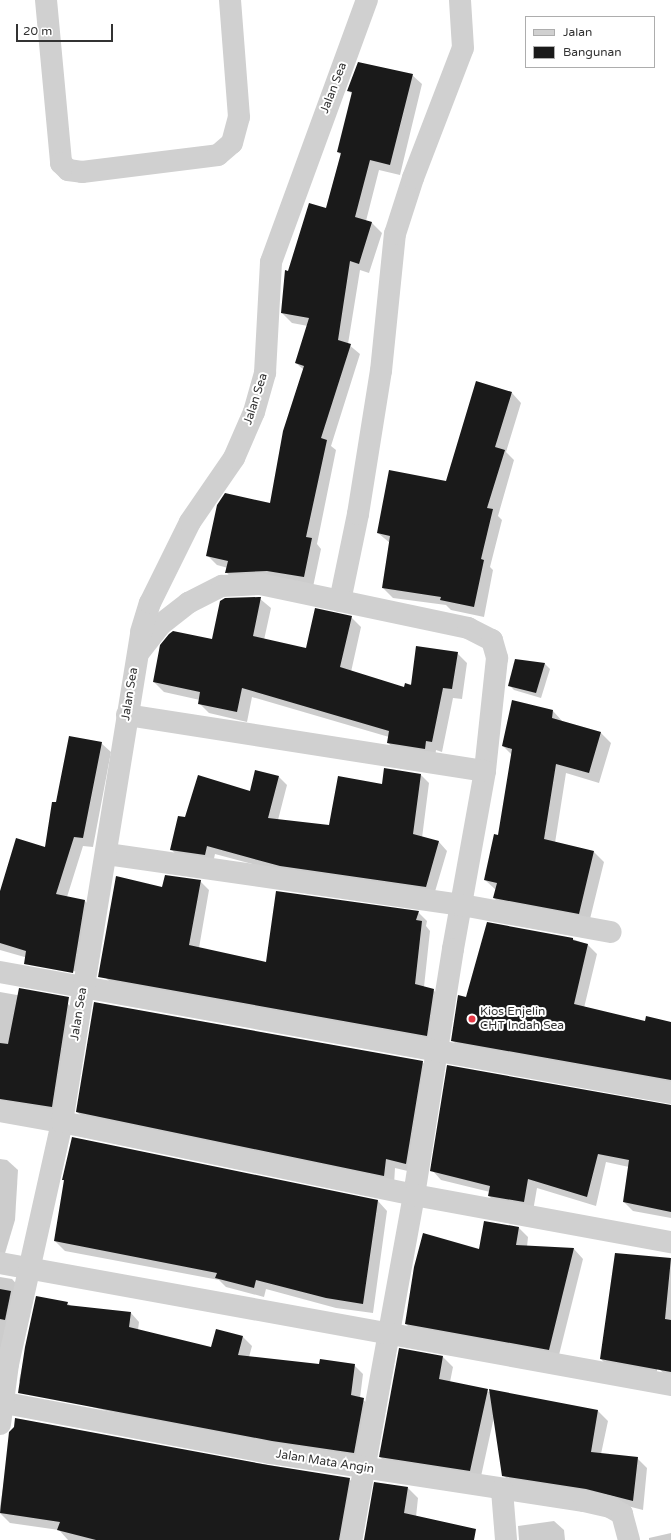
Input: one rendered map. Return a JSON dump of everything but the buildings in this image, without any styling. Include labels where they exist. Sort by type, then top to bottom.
[{"type":"street","points":[[46,0],[61,163],[68,170],[82,172],[218,154],[232,143],[239,117],[230,0]]},
{"type":"street","name":"Jalan Sea","points":[[0,1424],[1,1402],[22,1297],[31,1269],[62,1122],[107,854],[137,655],[150,603],[190,522],[234,458],[254,412],[265,372],[272,262],[367,0]]},
{"type":"street","points":[[340,601],[358,514],[381,371],[395,234],[413,178],[463,48],[460,0]]},
{"type":"street","points":[[137,655],[160,625],[188,602],[222,586],[260,584],[468,628],[492,640],[497,658],[485,771],[390,1333],[363,1468],[351,1540]]},
{"type":"street","points":[[127,714],[485,771]]},
{"type":"street","points":[[107,854],[462,905],[611,932]]},
{"type":"street","points":[[0,972],[84,985],[671,1093]]},
{"type":"street","points":[[0,1111],[62,1122],[414,1195],[671,1242]]},
{"type":"street","points":[[0,1263],[671,1385]]},
{"type":"street","name":"Jalan Mata Angin","points":[[1,1402],[363,1468],[502,1490],[569,1498],[610,1507],[622,1514],[629,1540]]},
{"type":"street","points":[[502,1490],[506,1540]]},
{"type":"place","name":"Kios Enjelin CHT Indah Sea","points":[[472,1019]]}]
